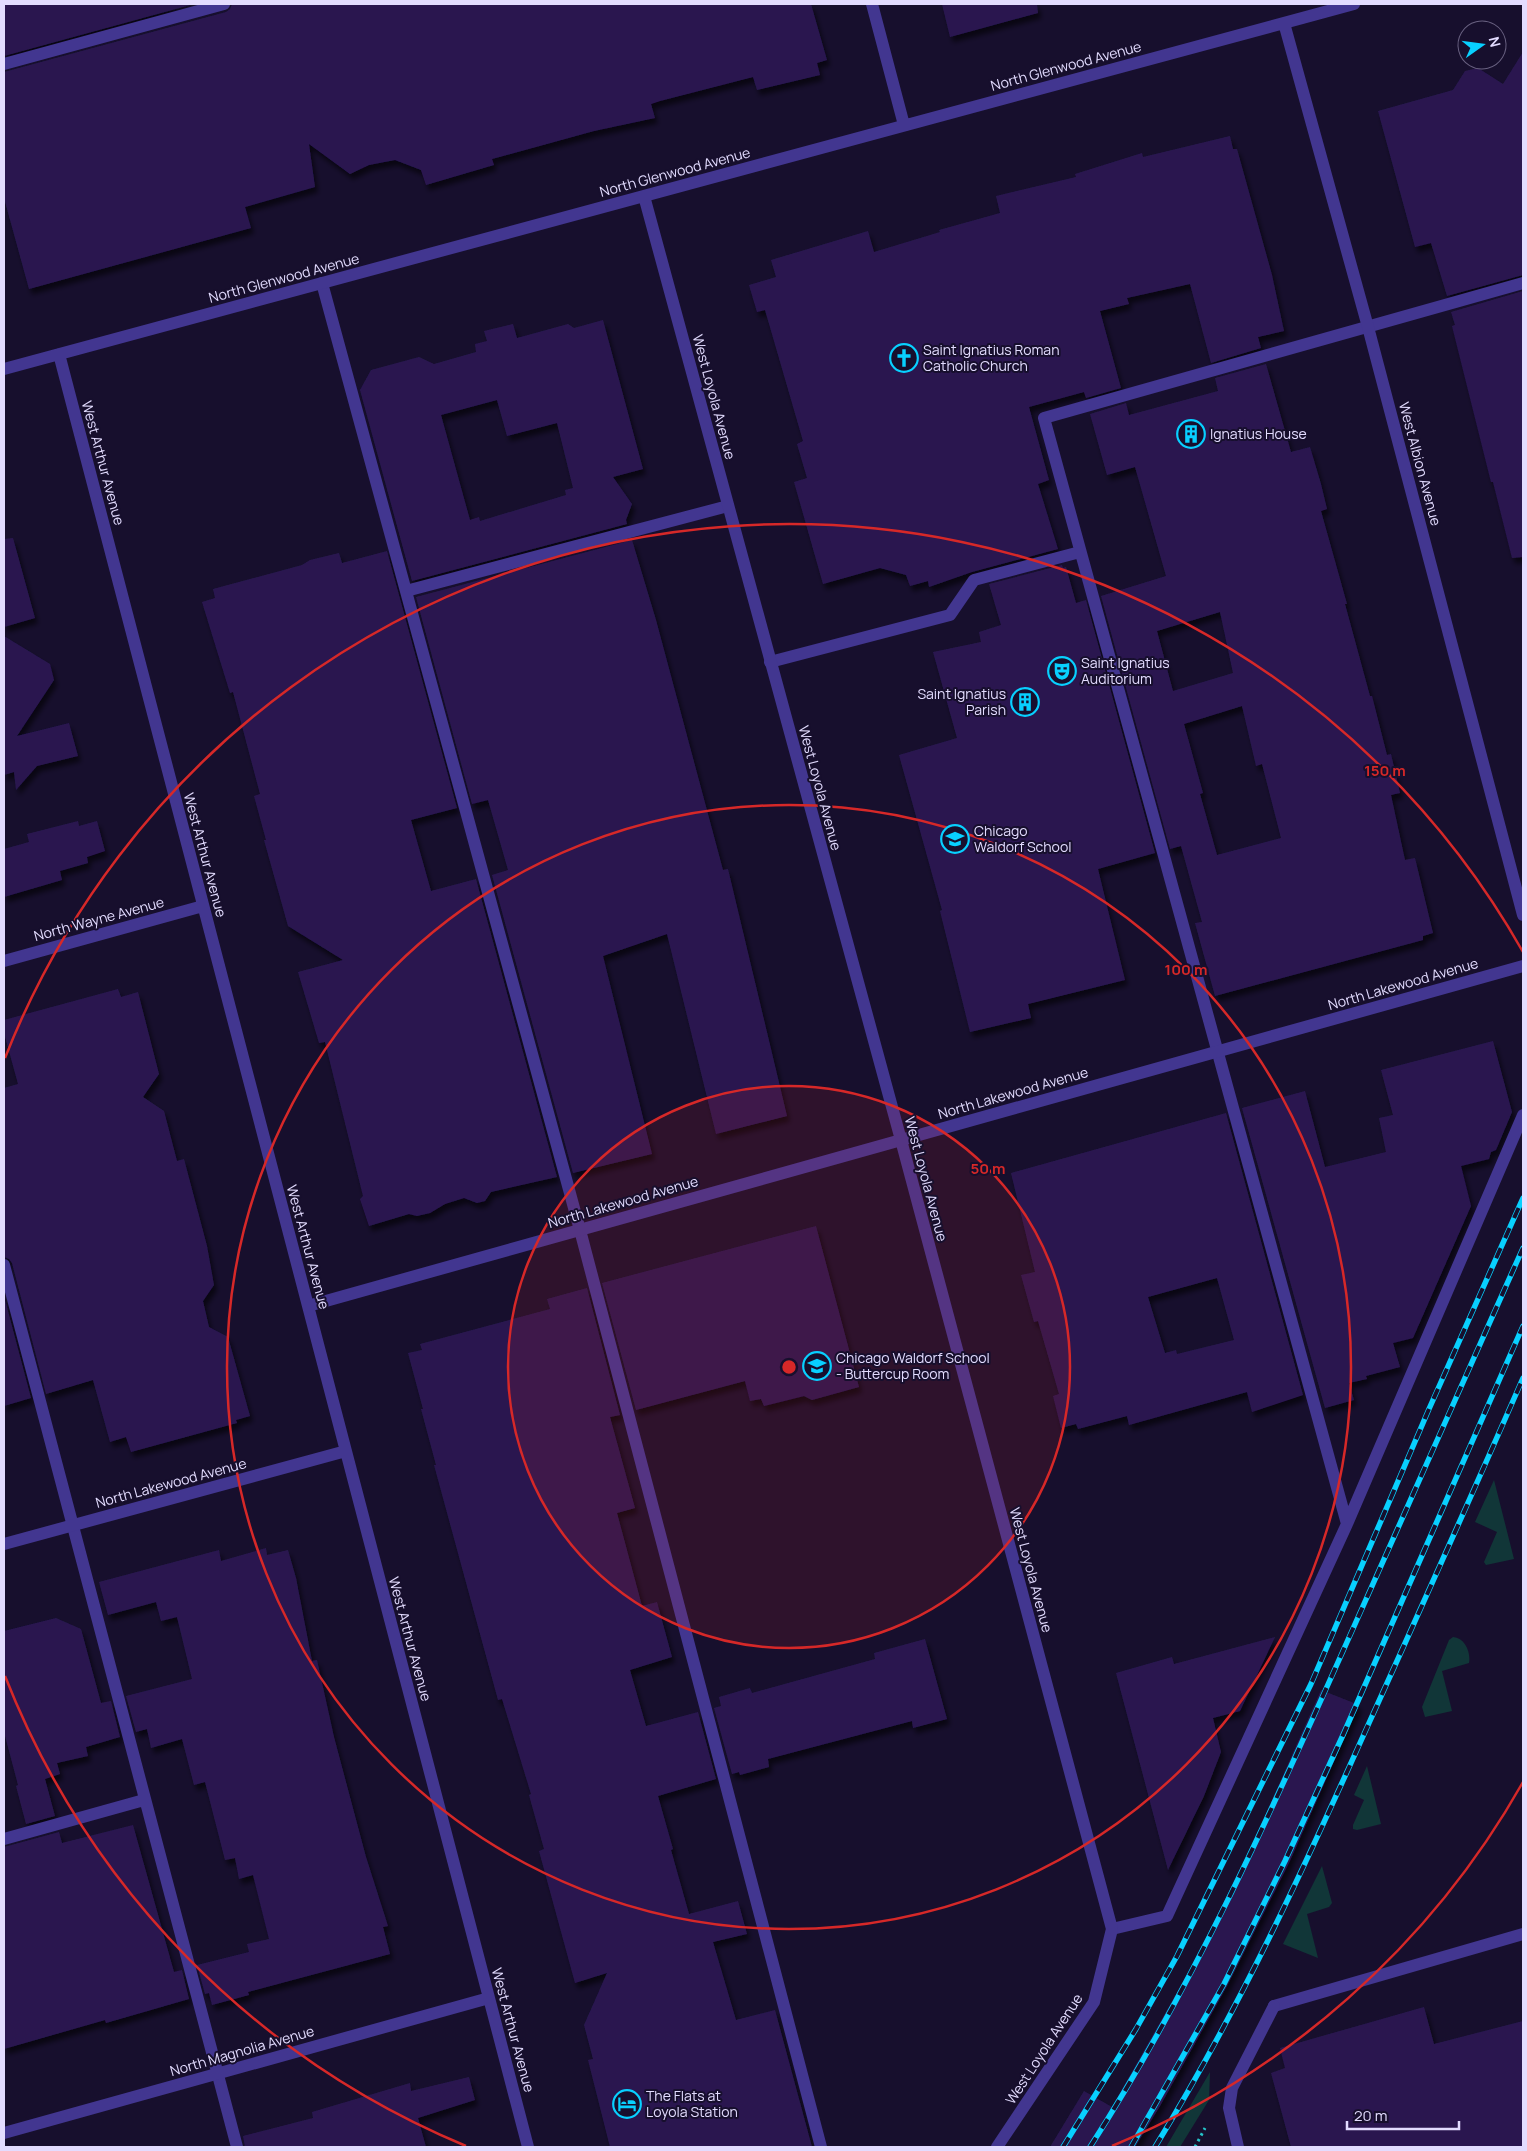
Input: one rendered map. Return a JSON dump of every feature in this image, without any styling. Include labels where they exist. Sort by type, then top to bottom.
[{"type":"street","points":[[4,64],[224,4]]},
{"type":"street","points":[[872,4],[904,125]]},
{"type":"street","name":"North Glenwood Avenue","points":[[4,369],[1354,4]]},
{"type":"street","name":"West Albion Avenue","points":[[1284,22],[1368,327],[1523,915]]},
{"type":"street","name":"West Loyola Avenue","points":[[644,196],[901,1140],[1112,1930],[1094,2002],[997,2147]]},
{"type":"street","points":[[322,283],[580,1230],[821,2147]]},
{"type":"street","points":[[1347,1524],[1216,1052],[1044,418],[1523,284]]},
{"type":"street","name":"West Arthur Avenue","points":[[59,354],[528,2147]]},
{"type":"street","points":[[406,592],[728,506]]},
{"type":"street","points":[[770,662],[950,615],[974,580],[1080,552]]},
{"type":"street","name":"North Wayne Avenue","points":[[4,961],[203,906]]},
{"type":"street","name":"North Lakewood Avenue","points":[[308,1306],[1523,966]]},
{"type":"street","points":[[1112,1930],[1167,1916],[1347,1524],[1523,1116]]},
{"type":"street","points":[[4,1265],[237,2147]]},
{"type":"street","name":"North Lakewood Avenue","points":[[4,1544],[346,1450]]},
{"type":"street","points":[[4,1839],[144,1800]]},
{"type":"street","points":[[1238,2147],[1229,2108],[1232,2088],[1274,2006],[1523,1934]]},
{"type":"street","name":"North Magnolia Avenue","points":[[4,2133],[489,1998]]},
{"type":"path","points":[[1195,2147],[1206,2128]]},
{"type":"green space","points":[[1494,1480],[1514,1559],[1486,1565],[1484,1562],[1497,1532],[1475,1522]]},
{"type":"green space","points":[[1453,1637],[1461,1640],[1466,1646],[1469,1654],[1469,1663],[1442,1671],[1452,1711],[1425,1717],[1422,1707],[1449,1640]]},
{"type":"green space","points":[[1367,1766],[1381,1824],[1357,1830],[1353,1829],[1353,1825],[1364,1800],[1354,1795]]},
{"type":"green space","points":[[1322,1866],[1332,1903],[1329,1907],[1307,1914],[1318,1958],[1283,1944]]},
{"type":"green space","points":[[1210,2072],[1209,2100],[1180,2147],[1166,2147]]},
{"type":"building","points":[[4,4],[194,4],[4,56]]},
{"type":"building","points":[[232,4],[811,4],[827,60],[817,63],[820,75],[757,90],[753,77],[660,101],[651,104],[655,118],[594,131],[492,159],[494,165],[426,185],[421,170],[395,160],[369,165],[350,174],[309,144],[315,187],[245,207],[251,228],[29,289],[4,198],[4,72],[226,12]]},
{"type":"building","points":[[942,4],[1037,4],[1038,13],[950,37]]},
{"type":"building","points":[[1523,52],[1523,275],[1447,296],[1431,243],[1415,247],[1378,111],[1453,90],[1465,71],[1469,70],[1481,70],[1503,84]]},
{"type":"building","name":"Saint Ignatius Roman Catholic Church","points":[[1230,136],[1233,149],[1237,149],[1272,275],[1284,331],[1258,337],[1261,348],[1211,363],[1190,284],[1127,298],[1129,304],[1100,311],[1121,388],[1086,398],[1084,392],[1029,407],[1049,480],[1038,484],[1058,549],[972,572],[929,587],[928,581],[910,586],[906,575],[880,568],[823,584],[794,482],[807,478],[797,444],[803,441],[765,310],[757,312],[749,285],[776,277],[771,260],[868,231],[874,252],[940,232],[939,230],[1000,213],[996,196],[1076,177],[1075,174],[1142,153],[1143,157]]},
{"type":"building","points":[[1523,291],[1523,557],[1512,558],[1452,326],[1455,325],[1451,312]]},
{"type":"building","points":[[603,320],[643,469],[613,477],[632,504],[626,520],[627,524],[412,581],[360,390],[371,370],[419,357],[434,364],[476,352],[475,344],[487,341],[484,331],[513,324],[517,338],[568,324],[574,328]],"holes":[[[497,400],[507,436],[557,423],[573,488],[565,490],[566,495],[480,521],[479,517],[470,520],[441,415]]]},
{"type":"building","points":[[1266,364],[1291,452],[1310,447],[1327,509],[1321,511],[1347,604],[1345,604],[1387,755],[1391,754],[1400,793],[1391,795],[1405,860],[1415,858],[1433,933],[1423,936],[1423,940],[1215,996],[1195,923],[1202,922],[1181,846],[1170,849],[1101,596],[1166,576],[1135,467],[1107,475],[1090,414],[1126,403],[1129,415],[1218,391],[1215,378]],"holes":[[[1220,612],[1233,673],[1173,691],[1157,631]],[[1242,706],[1256,766],[1262,764],[1281,838],[1217,855],[1200,794],[1203,793],[1184,724]]]},
{"type":"building","points":[[13,538],[35,618],[4,627],[4,539]]},
{"type":"building","points":[[632,540],[656,620],[723,870],[728,869],[787,1116],[716,1134],[667,934],[603,956],[652,1154],[573,1173],[492,875],[508,870],[488,800],[472,804],[416,597]]},
{"type":"building","points":[[387,551],[457,808],[411,820],[431,891],[476,879],[557,1177],[491,1192],[485,1201],[477,1203],[464,1198],[445,1204],[430,1213],[417,1216],[409,1214],[369,1226],[360,1199],[363,1196],[325,1042],[319,1043],[298,972],[343,960],[288,926],[264,840],[266,840],[254,796],[260,794],[233,692],[230,693],[202,602],[215,598],[213,589],[302,565],[310,560],[339,553],[342,563]]},
{"type":"building","name":"Saint Ignatius Parish","points":[[1062,565],[1063,568],[1066,567],[1076,603],[1086,600],[1155,853],[1098,869],[1125,980],[1028,1004],[1031,1018],[970,1032],[940,911],[942,910],[899,755],[957,738],[933,652],[981,642],[979,632],[1001,625],[989,584]]},
{"type":"building","points":[[4,636],[50,664],[54,680],[17,736],[69,723],[78,756],[37,766],[16,790],[14,772],[4,775]]},
{"type":"building","points":[[78,821],[79,826],[97,821],[105,851],[87,857],[88,863],[60,871],[62,880],[4,897],[4,849],[29,842],[27,834]]},
{"type":"building","points":[[118,989],[121,997],[138,992],[159,1074],[143,1097],[164,1111],[177,1161],[184,1159],[207,1246],[214,1285],[203,1301],[209,1327],[228,1337],[250,1416],[236,1420],[237,1423],[131,1452],[126,1437],[110,1442],[93,1380],[46,1394],[12,1263],[4,1257],[4,1088],[18,1084],[4,1033],[4,1020]]},
{"type":"building","points":[[1493,1041],[1512,1112],[1496,1150],[1491,1152],[1489,1159],[1461,1166],[1471,1206],[1413,1338],[1393,1343],[1400,1367],[1366,1376],[1367,1379],[1349,1383],[1354,1400],[1325,1408],[1242,1108],[1305,1091],[1325,1167],[1386,1152],[1379,1118],[1393,1115],[1381,1070]]},
{"type":"building","points":[[1226,1113],[1303,1395],[1252,1412],[1247,1392],[1129,1425],[1127,1416],[1078,1429],[1076,1424],[1061,1428],[1053,1396],[1059,1394],[1038,1321],[1034,1322],[1021,1275],[1035,1272],[1011,1173]],"holes":[[[1217,1278],[1234,1340],[1177,1354],[1176,1350],[1165,1353],[1148,1297]]]},
{"type":"building","points":[[816,1226],[859,1387],[812,1400],[804,1396],[764,1406],[761,1399],[750,1401],[745,1381],[636,1410],[602,1283]]},
{"type":"building","points":[[587,1288],[620,1415],[610,1417],[635,1508],[617,1513],[642,1606],[657,1602],[672,1657],[630,1670],[646,1726],[698,1712],[716,1779],[658,1796],[673,1849],[671,1850],[689,1914],[738,1901],[747,1934],[713,1942],[736,2020],[775,2010],[812,2147],[610,2147],[588,2060],[593,2059],[584,2025],[607,1973],[575,1983],[539,1851],[544,1849],[529,1795],[531,1794],[502,1699],[498,1700],[434,1465],[436,1465],[408,1353],[422,1350],[420,1344],[550,1309],[547,1299]]},
{"type":"building","points":[[4,1296],[31,1398],[4,1406]]},
{"type":"building","points":[[266,1548],[267,1555],[288,1550],[296,1578],[312,1661],[317,1660],[334,1737],[366,1857],[388,1926],[383,1927],[390,1954],[248,1992],[249,1995],[212,2005],[209,1993],[205,1994],[197,1965],[249,1952],[247,1944],[269,1939],[253,1875],[239,1879],[235,1858],[225,1860],[205,1782],[194,1785],[182,1739],[151,1748],[147,1729],[136,1732],[126,1696],[192,1679],[177,1617],[161,1621],[156,1602],[108,1615],[99,1582],[219,1550],[221,1561]]},
{"type":"building","points":[[56,1618],[81,1629],[101,1703],[111,1701],[120,1737],[86,1747],[88,1756],[57,1763],[60,1774],[45,1779],[55,1816],[26,1824],[4,1732],[4,1631]]},
{"type":"building","points":[[1275,1637],[1240,1711],[1213,1718],[1221,1752],[1204,1796],[1168,1870],[1116,1673],[1172,1657],[1174,1664]]},
{"type":"building","points":[[925,1639],[947,1719],[913,1728],[912,1721],[768,1759],[769,1767],[740,1775],[739,1772],[732,1774],[714,1708],[721,1706],[719,1697],[750,1688],[752,1693],[875,1659],[874,1653]]},
{"type":"building","points":[[1321,1690],[1359,1705],[1289,1863],[1227,1986],[1160,2106],[1135,2147],[1050,2147],[1084,2091],[1112,2107],[1192,1966],[1252,1845]]},
{"type":"building","points":[[133,1825],[174,1972],[182,1970],[189,1999],[106,2023],[105,2020],[4,2049],[4,1847],[59,1832],[62,1843]]},
{"type":"building","points":[[1424,2007],[1434,2044],[1523,2021],[1523,2147],[1291,2147],[1271,2073],[1285,2068],[1280,2048]]},
{"type":"building","points":[[469,2077],[475,2100],[418,2118],[426,2147],[245,2147],[243,2136],[313,2118],[312,2112],[410,2083],[411,2091]]},
{"type":"railway","points":[[1063,2147],[1136,2029],[1177,1956],[1311,1684],[1429,1409],[1523,1198]]},
{"type":"railway","points":[[1090,2147],[1127,2088],[1226,1904],[1314,1715],[1523,1248]]},
{"type":"railway","points":[[1131,2147],[1224,1984],[1285,1861],[1343,1735],[1523,1326]]},
{"type":"railway","points":[[1155,2147],[1242,1992],[1295,1885],[1523,1378]]},
{"type":"place","name":"Saint Ignatius Roman Catholic Church","points":[[904,358]]},
{"type":"place","name":"Ignatius House","points":[[1191,434]]},
{"type":"place","name":"Saint Ignatius Auditorium","points":[[1062,671]]},
{"type":"place","name":"Saint Ignatius Parish","points":[[1025,702]]},
{"type":"place","name":"Chicago Waldorf School","points":[[955,839]]},
{"type":"place","name":"Chicago Waldorf School - Buttercup Room","points":[[817,1366]]},
{"type":"place","name":"The Flats at Loyola Station","points":[[627,2104]]}]
